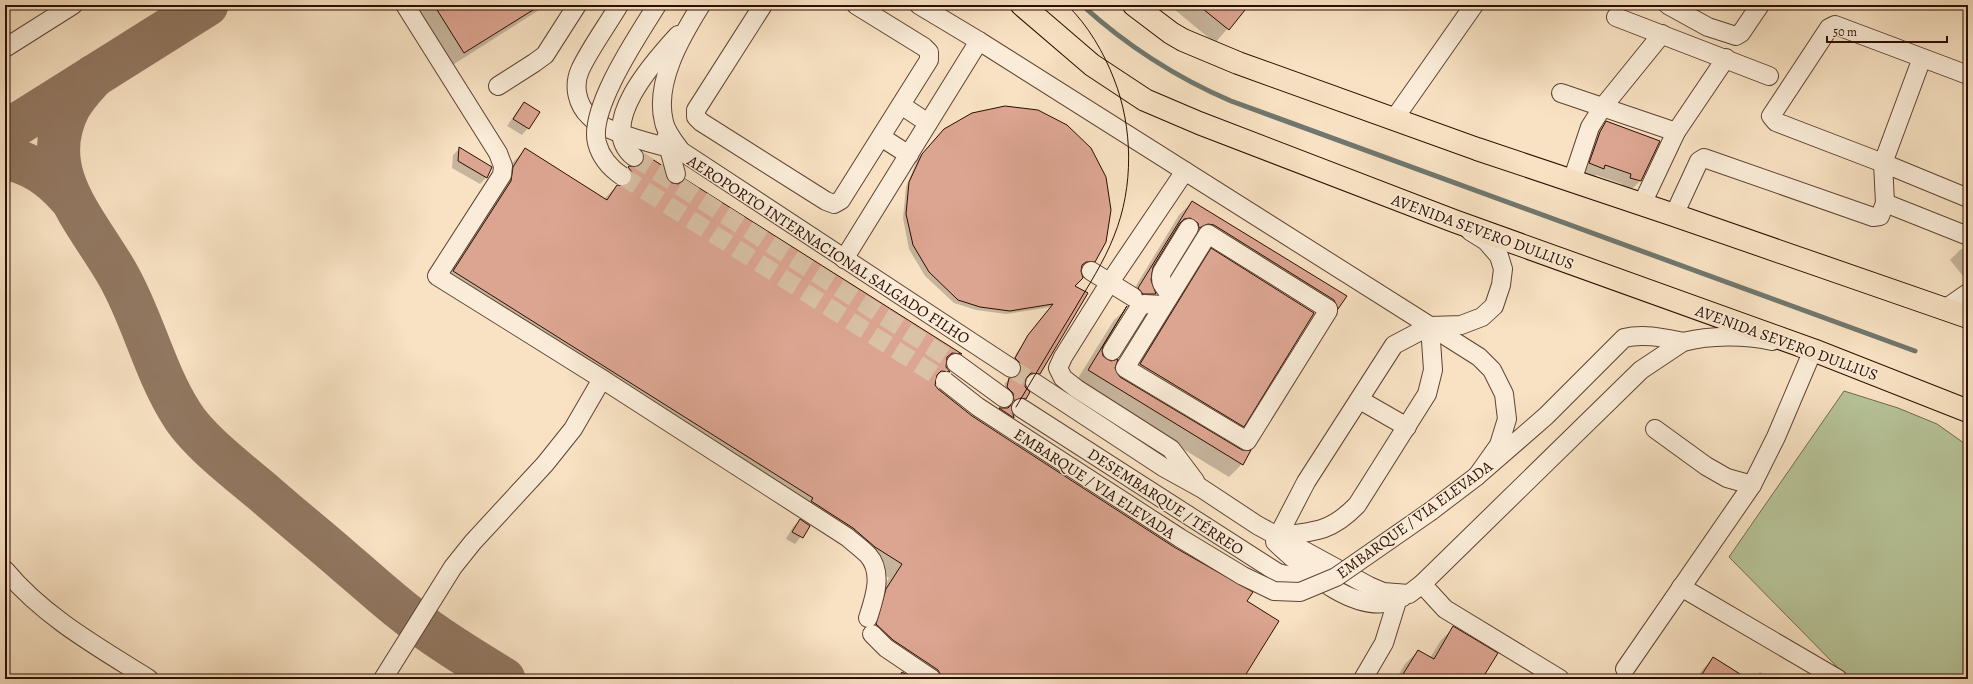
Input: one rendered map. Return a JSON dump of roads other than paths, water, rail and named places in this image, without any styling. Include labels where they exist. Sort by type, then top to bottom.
[{"type":"main road","name":"AVENIDA SEVERO DULLIUS","points":[[1022,5],[1092,65],[1145,100],[1199,123],[1454,221],[1813,350],[1959,406],[1968,411]]},
{"type":"main road","points":[[1134,5],[1171,33],[1195,46],[1238,63],[1572,181],[1968,317]]},
{"type":"street","points":[[5,48],[73,5]]},
{"type":"street","points":[[405,5],[498,153],[503,166],[502,175],[450,254],[438,276],[602,379],[832,527],[869,557],[875,572],[877,588],[870,626],[886,648],[932,679]]},
{"type":"street","points":[[498,86],[545,55],[577,5]]},
{"type":"street","name":"AEROPORTO INTERNACIONAL SALGADO FILHO","points":[[619,5],[580,70],[576,84],[578,101],[590,118],[620,132],[674,150],[1011,368]]},
{"type":"street","points":[[622,176],[606,163],[597,142],[597,131],[605,98],[614,76],[657,5]]},
{"type":"street","points":[[634,157],[626,151],[620,132],[629,103],[645,73],[691,20],[701,5]]},
{"type":"street","points":[[763,5],[696,110],[696,117],[701,122],[826,201],[834,204],[841,200],[929,60],[929,52],[924,47],[856,5]]},
{"type":"street","points":[[919,5],[979,41],[1479,356],[1492,370],[1504,394],[1507,419],[1499,445],[1477,476]]},
{"type":"street","points":[[1394,119],[1474,5]]},
{"type":"street","points":[[1668,5],[1708,27],[1736,36],[1741,33],[1760,5]]},
{"type":"street","points":[[1616,17],[1726,58],[1769,76]]},
{"type":"street","points":[[676,174],[674,150],[664,124],[661,103],[665,76],[691,20]]},
{"type":"street","points":[[1682,42],[1697,20]]},
{"type":"street","points":[[1968,75],[1838,25],[1832,26],[1772,112],[1771,116],[1776,122],[1883,163],[1968,198]]},
{"type":"street","points":[[1572,181],[1590,127],[1602,108],[1662,34]]},
{"type":"street","points":[[844,259],[915,152],[928,123],[979,41]]},
{"type":"street","points":[[1642,204],[1676,132],[1726,58]]},
{"type":"street","points":[[1674,215],[1699,162],[1704,158],[1873,217],[1880,216],[1885,203],[1883,163],[1901,111],[1922,58]]},
{"type":"street","points":[[1561,93],[1676,132]]},
{"type":"street","points":[[901,105],[928,123]]},
{"type":"street","points":[[881,137],[915,152]]},
{"type":"street","points":[[1184,171],[1110,282],[1063,357],[1058,368],[1062,378],[1077,390],[1171,450],[1201,488]]},
{"type":"street","points":[[1885,203],[1968,236]]},
{"type":"street","points":[[1278,536],[1306,482],[1394,345],[1430,326],[1461,325],[1482,317],[1494,306],[1501,284],[1503,269],[1499,256],[1486,241],[1454,221]]},
{"type":"street","points":[[1112,351],[1139,308],[1144,304],[1166,299],[1208,234],[1328,309],[1249,440],[1244,440],[1125,368],[1166,299],[1160,279],[1162,272],[1189,228]]},
{"type":"street","points":[[1090,271],[1133,297]]},
{"type":"street","points":[[1945,309],[1968,293]]},
{"type":"street","points":[[1278,536],[1324,529],[1343,519],[1368,491],[1427,394],[1433,370],[1430,326]]},
{"type":"street","name":"EMBARQUE / VIA ELEVADA","points":[[945,380],[978,407],[1180,538],[1243,576],[1274,591],[1300,592],[1336,577],[1431,511],[1477,476],[1546,416],[1624,338],[1633,336],[1658,337],[1683,342]]},
{"type":"street","points":[[1363,679],[1410,593],[1641,370],[1683,342],[1705,338],[1759,338],[1813,350],[1776,437],[1752,485],[1624,668]]},
{"type":"street","points":[[956,363],[1004,398]]},
{"type":"street","points":[[383,679],[453,567],[473,542],[545,464],[573,429],[602,379]]},
{"type":"street","points":[[1035,383],[1163,467],[1201,488],[1258,525],[1369,586],[1383,592],[1410,593],[1445,609],[1560,679]]},
{"type":"street","points":[[1360,400],[1407,427]]},
{"type":"street","name":"DESEMBARQUE / TÉRREO","points":[[1021,408],[1278,573],[1295,577],[1317,578]]},
{"type":"street","points":[[1655,429],[1706,466],[1727,478],[1752,485]]},
{"type":"street","points":[[1258,525],[1301,566],[1317,578],[1341,592],[1372,604],[1386,604],[1410,593]]},
{"type":"street","points":[[5,570],[21,589],[71,630],[149,679]]},
{"type":"street","points":[[1681,587],[1838,679]]},
{"type":"waterway","points":[[1082,5],[1116,34],[1152,59],[1190,82],[1231,101],[1915,351]]},
{"type":"tunnel","points":[[634,157],[956,363]]},
{"type":"tunnel","points":[[622,176],[945,381]]},
{"type":"tunnel","points":[[1011,368],[1035,383]]},
{"type":"tram line","points":[[1016,407],[1106,255],[1121,217],[1128,177],[1128,137],[1125,117],[1114,79],[1095,40],[1082,21],[1067,5]]}]
